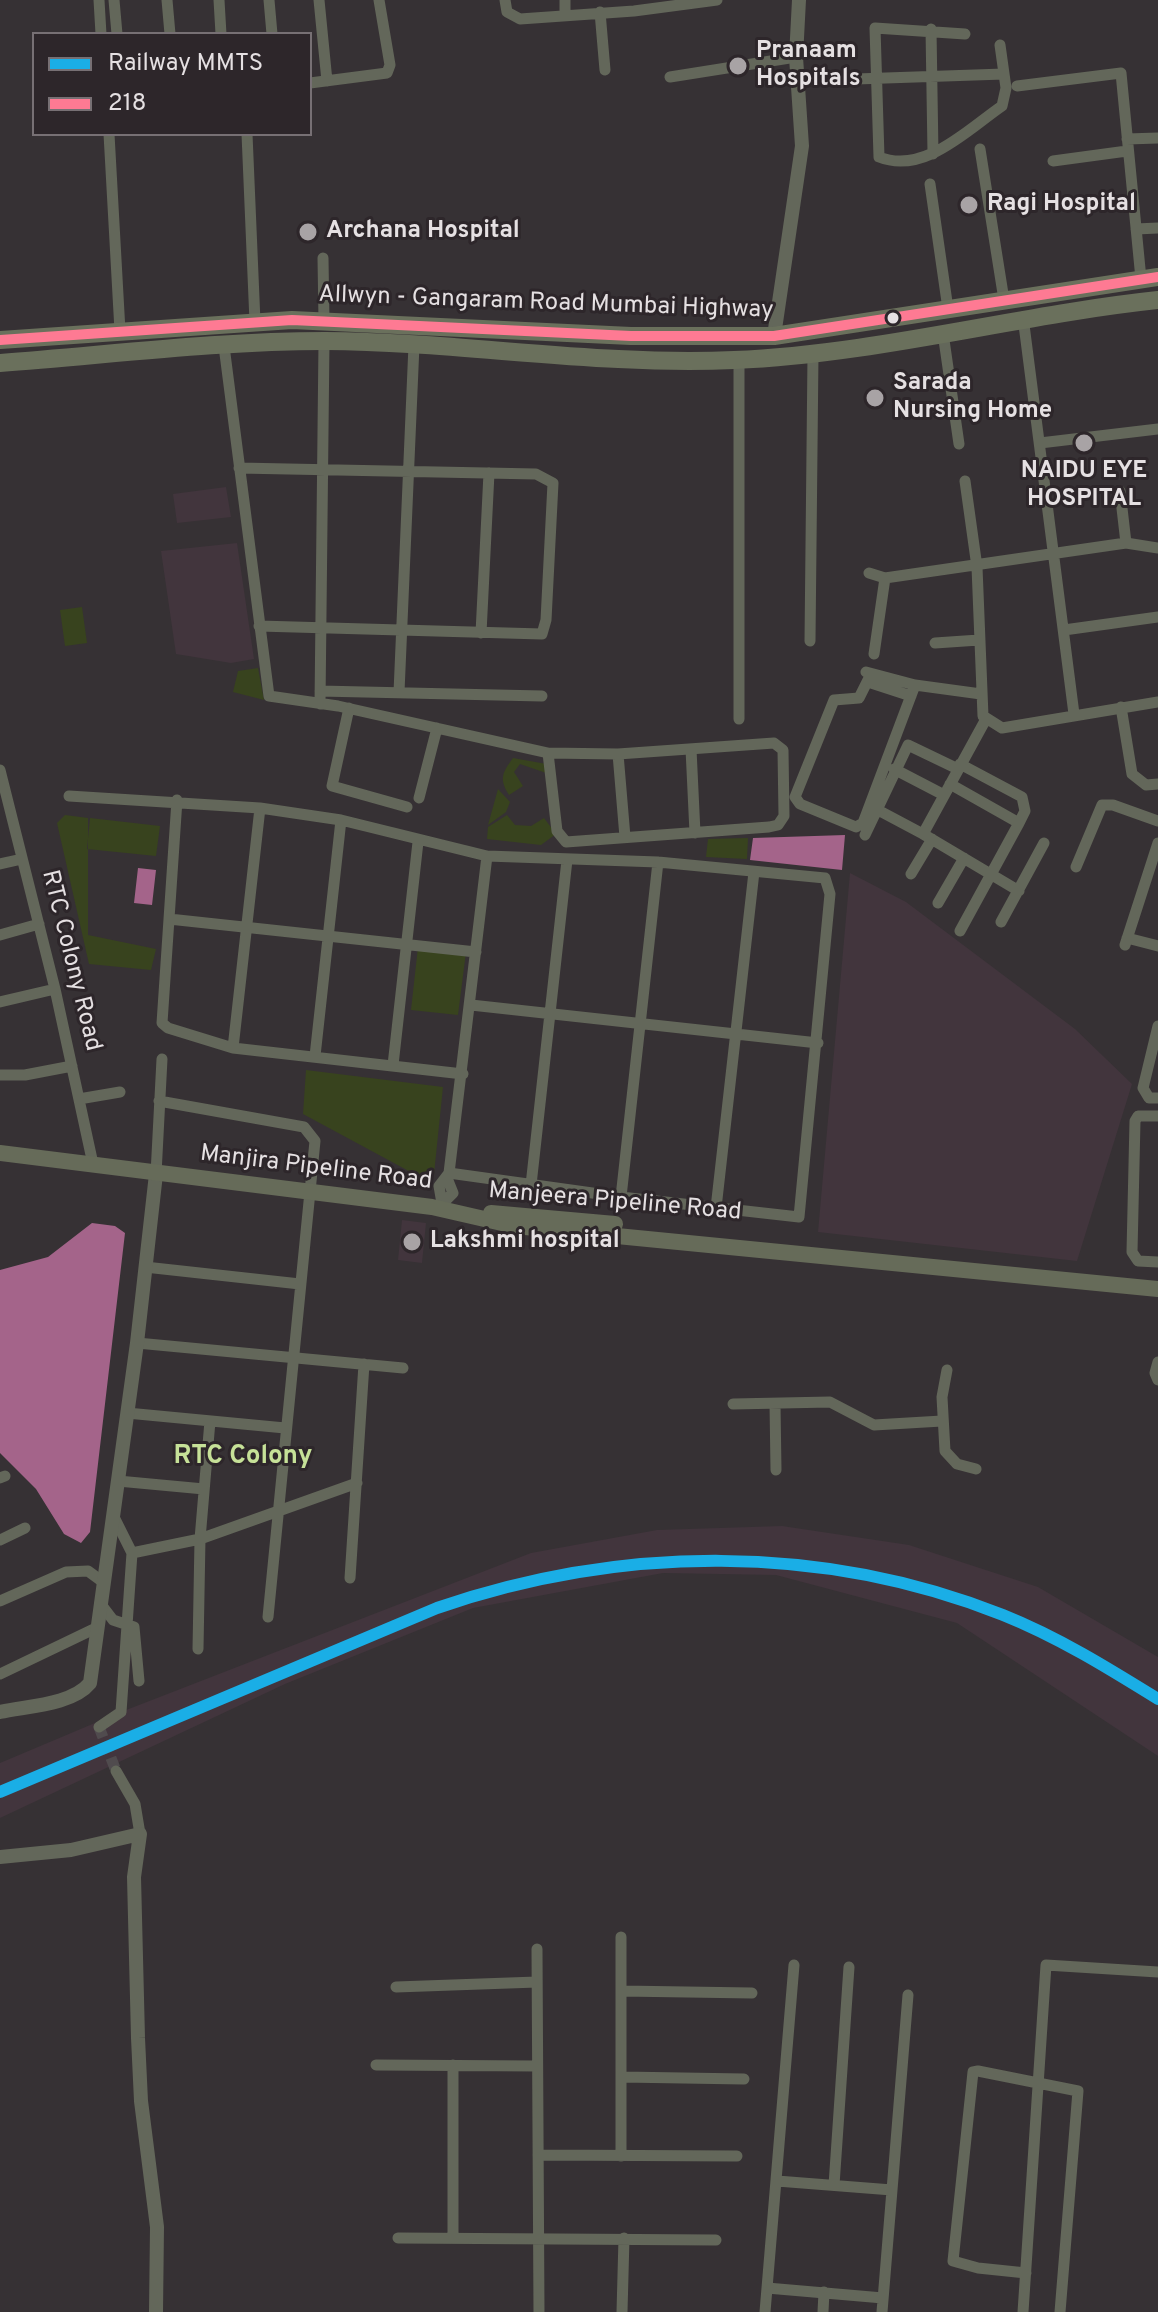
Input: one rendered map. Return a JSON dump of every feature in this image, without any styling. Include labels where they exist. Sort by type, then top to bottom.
[{"type":"highway","name":"Allwyn - Gangaram Road Mumbai Highway","points":[[0,340],[255,322],[324,321],[615,335],[774,336],[1150,278]]},
{"type":"highway","name":"Allwyn - Gangaram Road Mumbai Highway","points":[[0,363],[324,341],[613,358],[739,360],[813,354],[1023,317],[1158,300]]},
{"type":"highway","points":[[592,357],[593,334]]},
{"type":"highway","points":[[613,358],[615,335]]},
{"type":"main road","name":"Manjira Pipeline Road","points":[[0,1153],[443,1206],[470,1214]]},
{"type":"main road","name":"Manjeera Pipeline Road","points":[[470,1214],[515,1213],[1158,1280]]},
{"type":"main road","name":"Manjeera Pipeline Road","points":[[470,1214],[515,1226],[1158,1289]]},
{"type":"street","points":[[99,0],[101,32]]},
{"type":"street","points":[[114,0],[117,32]]},
{"type":"street","points":[[167,0],[170,32]]},
{"type":"street","points":[[219,0],[221,32]]},
{"type":"street","points":[[269,0],[272,32]]},
{"type":"street","points":[[319,0],[327,81]]},
{"type":"street","points":[[312,83],[387,73],[390,65],[379,0]]},
{"type":"street","points":[[505,0],[507,12],[520,19],[717,0]]},
{"type":"street","points":[[565,0],[565,14]]},
{"type":"street","points":[[774,336],[802,146],[796,57],[799,0]]},
{"type":"street","points":[[600,12],[605,70]]},
{"type":"street","points":[[965,34],[936,34],[931,29],[875,28],[879,157],[896,163],[933,154],[1002,106],[1006,97],[1000,45]]},
{"type":"street","points":[[931,29],[933,154]]},
{"type":"street","points":[[670,77],[796,57]]},
{"type":"street","points":[[1017,86],[1121,73],[1136,229],[1150,278]]},
{"type":"street","points":[[797,81],[1004,74]]},
{"type":"street","points":[[109,136],[120,331]]},
{"type":"street","points":[[247,136],[255,322]]},
{"type":"street","points":[[1053,161],[1158,138]]},
{"type":"street","points":[[980,149],[1004,300]]},
{"type":"street","points":[[930,184],[948,309]]},
{"type":"street","points":[[1136,229],[1158,228]]},
{"type":"street","points":[[323,258],[324,321]]},
{"type":"street","points":[[1023,317],[1074,714]]},
{"type":"street","points":[[943,333],[959,444]]},
{"type":"street","points":[[320,704],[325,470],[324,341]]},
{"type":"street","points":[[399,692],[414,345]]},
{"type":"street","points":[[224,346],[269,696],[349,708],[548,753],[618,754],[774,743],[783,750],[784,816],[778,825],[566,842],[560,838],[548,753]]},
{"type":"street","points":[[810,641],[813,354]]},
{"type":"street","points":[[739,360],[739,719]]},
{"type":"street","points":[[1040,443],[1158,429]]},
{"type":"street","points":[[239,468],[536,474],[549,478],[554,491],[546,620],[542,634],[259,626]]},
{"type":"street","points":[[481,633],[489,473]]},
{"type":"street","points":[[965,481],[977,567],[981,711],[986,719],[1002,728],[1158,702]]},
{"type":"street","points":[[1120,491],[1126,543]]},
{"type":"street","points":[[869,573],[885,578],[1126,543],[1158,548]]},
{"type":"street","points":[[874,654],[885,578]]},
{"type":"street","points":[[1064,630],[1158,617]]},
{"type":"street","points":[[935,643],[979,640]]},
{"type":"street","points":[[913,691],[863,823],[856,827],[800,804],[795,797],[834,700],[859,698],[868,676],[913,691],[981,694]]},
{"type":"street","points":[[320,691],[542,696]]},
{"type":"street","points":[[1121,707],[1132,774],[1146,785],[1158,784]]},
{"type":"street","points":[[349,708],[332,786],[407,807]]},
{"type":"street","points":[[911,874],[944,795],[986,719]]},
{"type":"street","points":[[419,798],[437,728]]},
{"type":"street","points":[[865,835],[908,745],[1022,797],[1025,811],[960,931]]},
{"type":"street","points":[[691,749],[695,833]]},
{"type":"street","points":[[618,754],[625,837]]},
{"type":"street","points":[[894,769],[944,795]]},
{"type":"street","name":"RTC Colony Road","points":[[0,770],[55,989],[93,1164]]},
{"type":"street","points":[[950,784],[1019,823]]},
{"type":"street","points":[[69,796],[177,800],[260,808],[341,820],[418,842],[487,856],[658,862],[825,878],[829,886],[818,1043],[799,1217],[448,1175]]},
{"type":"street","points":[[177,800],[162,1023],[168,1028],[233,1048],[463,1074]]},
{"type":"street","points":[[1076,867],[1102,805],[1113,805],[1158,821]]},
{"type":"street","points":[[233,1048],[260,808]]},
{"type":"street","points":[[876,809],[1019,891]]},
{"type":"street","points":[[315,1056],[341,820]]},
{"type":"street","points":[[393,1065],[418,842]]},
{"type":"street","points":[[1001,922],[1044,843]]},
{"type":"street","points":[[1158,843],[1154,867],[1126,941],[1158,946]]},
{"type":"street","points":[[443,1206],[439,1186],[448,1175],[463,1074],[487,856]]},
{"type":"street","points":[[938,903],[964,858]]},
{"type":"street","points":[[0,864],[22,859]]},
{"type":"street","points":[[531,1185],[567,860]]},
{"type":"street","points":[[621,1197],[658,862]]},
{"type":"street","points":[[716,1208],[754,872]]},
{"type":"street","points":[[169,919],[476,952]]},
{"type":"street","points":[[0,935],[39,924]]},
{"type":"street","points":[[0,1002],[55,989]]},
{"type":"street","points":[[471,1005],[818,1043]]},
{"type":"street","points":[[1158,1026],[1143,1088],[1149,1098],[1158,1098]]},
{"type":"street","points":[[0,1712],[48,1703],[84,1691],[92,1674],[137,1343],[156,1174],[162,1059]]},
{"type":"street","points":[[0,1075],[17,1076],[72,1066]]},
{"type":"street","points":[[79,1099],[120,1092]]},
{"type":"street","points":[[159,1101],[304,1127],[315,1141],[268,1617]]},
{"type":"street","points":[[1158,1116],[1138,1116],[1135,1121],[1132,1252],[1138,1261],[1158,1262]]},
{"type":"street","points":[[145,1267],[300,1284]]},
{"type":"street","points":[[137,1343],[403,1368]]},
{"type":"street","points":[[1158,1362],[1155,1373],[1158,1380]]},
{"type":"street","points":[[350,1578],[364,1364]]},
{"type":"street","points":[[947,1370],[942,1421],[945,1451],[949,1458],[976,1469]]},
{"type":"street","points":[[733,1404],[830,1402],[874,1425],[942,1421]]},
{"type":"street","points":[[775,1404],[776,1470]]},
{"type":"street","points":[[127,1413],[285,1428]]},
{"type":"street","points":[[198,1649],[200,1539],[210,1421]]},
{"type":"street","points":[[118,1481],[204,1489]]},
{"type":"street","points":[[132,1553],[200,1539],[357,1483]]},
{"type":"street","points":[[99,1727],[121,1712],[132,1553],[114,1517]]},
{"type":"street","points":[[0,1540],[25,1528]]},
{"type":"street","points":[[0,1601],[66,1572],[88,1571],[103,1582]]},
{"type":"street","points":[[100,1602],[113,1620],[120,1625],[126,1622]]},
{"type":"street","points":[[126,1622],[134,1627],[137,1637],[139,1681]]},
{"type":"street","points":[[0,1674],[96,1628]]},
{"type":"street","points":[[116,1771],[135,1804],[140,1834],[134,1877],[138,2038],[141,2101],[157,2227],[156,2312]]},
{"type":"street","points":[[0,1857],[71,1850],[140,1834]]},
{"type":"street","points":[[621,1937],[621,2156]]},
{"type":"street","points":[[537,1949],[539,2312]]},
{"type":"street","points":[[765,2312],[794,1965]]},
{"type":"street","points":[[1023,2312],[1046,1965],[1158,1972]]},
{"type":"street","points":[[834,2185],[849,1967]]},
{"type":"street","points":[[396,1987],[537,1982]]},
{"type":"street","points":[[622,1991],[752,1993]]},
{"type":"street","points":[[882,2312],[908,1995]]},
{"type":"street","points":[[376,2065],[536,2066]]},
{"type":"street","points":[[453,2065],[453,2237]]},
{"type":"street","points":[[1026,2273],[956,2265],[954,2242],[973,2072],[1074,2088],[1079,2097],[1060,2312]]},
{"type":"street","points":[[622,2077],[744,2079]]},
{"type":"street","points":[[538,2155],[737,2156]]},
{"type":"street","points":[[777,2181],[892,2190]]},
{"type":"street","points":[[398,2238],[716,2240]]},
{"type":"street","points":[[622,2312],[624,2238]]},
{"type":"street","points":[[767,2288],[883,2298]]},
{"type":"street","points":[[823,2312],[824,2292]]},
{"type":"shaded area","points":[[226,487],[231,517],[177,523],[173,494]]},
{"type":"shaded area","points":[[237,543],[254,659],[231,663],[176,654],[161,551]]},
{"type":"shaded area","points":[[845,835],[842,870],[750,860],[753,838]]},
{"type":"shaded area","points":[[138,868],[156,870],[152,905],[134,903]]},
{"type":"shaded area","points":[[850,873],[906,902],[1075,1029],[1132,1084],[1077,1261],[818,1232]]},
{"type":"shaded area","name":"Lakshmi hospital","points":[[402,1220],[426,1223],[422,1263],[398,1260]]},
{"type":"shaded area","points":[[92,1223],[115,1226],[125,1233],[90,1532],[81,1543],[64,1534],[36,1489],[0,1453],[0,1270],[48,1257]]},
{"type":"shaded area","points":[[782,1526],[909,1545],[1038,1587],[1158,1657],[1158,1756],[957,1623],[776,1575],[663,1573],[473,1608],[285,1684],[0,1818],[0,1763],[121,1712],[531,1553],[657,1530]]},
{"type":"green space","points":[[82,607],[87,643],[65,646],[60,610]]},
{"type":"green space","points":[[258,668],[264,700],[233,692],[238,671]]},
{"type":"green space","points":[[513,758],[552,765],[552,775],[520,764],[514,772],[523,786],[509,795],[503,776]]},
{"type":"green space","points":[[498,789],[510,802],[506,812],[488,825]]},
{"type":"green space","points":[[65,815],[88,818],[88,935],[156,949],[151,970],[89,964],[57,823]]},
{"type":"green space","points":[[507,815],[515,825],[531,826],[544,818],[556,834],[541,845],[487,839],[488,827]]},
{"type":"green space","points":[[90,818],[160,826],[156,856],[87,849]]},
{"type":"green space","points":[[748,838],[747,859],[706,857],[708,839]]},
{"type":"green space","points":[[418,947],[466,952],[458,1015],[411,1010]]},
{"type":"green space","points":[[306,1070],[443,1087],[434,1174],[418,1176],[303,1114]]},
{"type":"tunnel","points":[[99,1727],[116,1771]]},
{"type":"rail line","name":"MMTS","points":[[0,1792],[437,1608],[507,1587],[578,1572],[649,1564],[721,1561],[793,1565],[864,1575],[934,1591],[1003,1615],[1043,1633],[1158,1699]]},
{"type":"transit line","name":"218","points":[[0,340],[292,320],[631,336],[774,336],[1158,277]]},
{"type":"place","name":"Pranaam Hospitals","points":[[738,66]]},
{"type":"place","name":"Ragi Hospital","points":[[969,205]]},
{"type":"place","name":"Archana Hospital","points":[[308,232]]},
{"type":"place","name":"Sarada Nursing Home","points":[[875,398]]},
{"type":"place","name":"NAIDU EYE HOSPITAL","points":[[1084,443]]},
{"type":"place","name":"Lakshmi hospital","points":[[412,1242]]},
{"type":"district","name":"RTC Colony","points":[[243,1458]]}]
